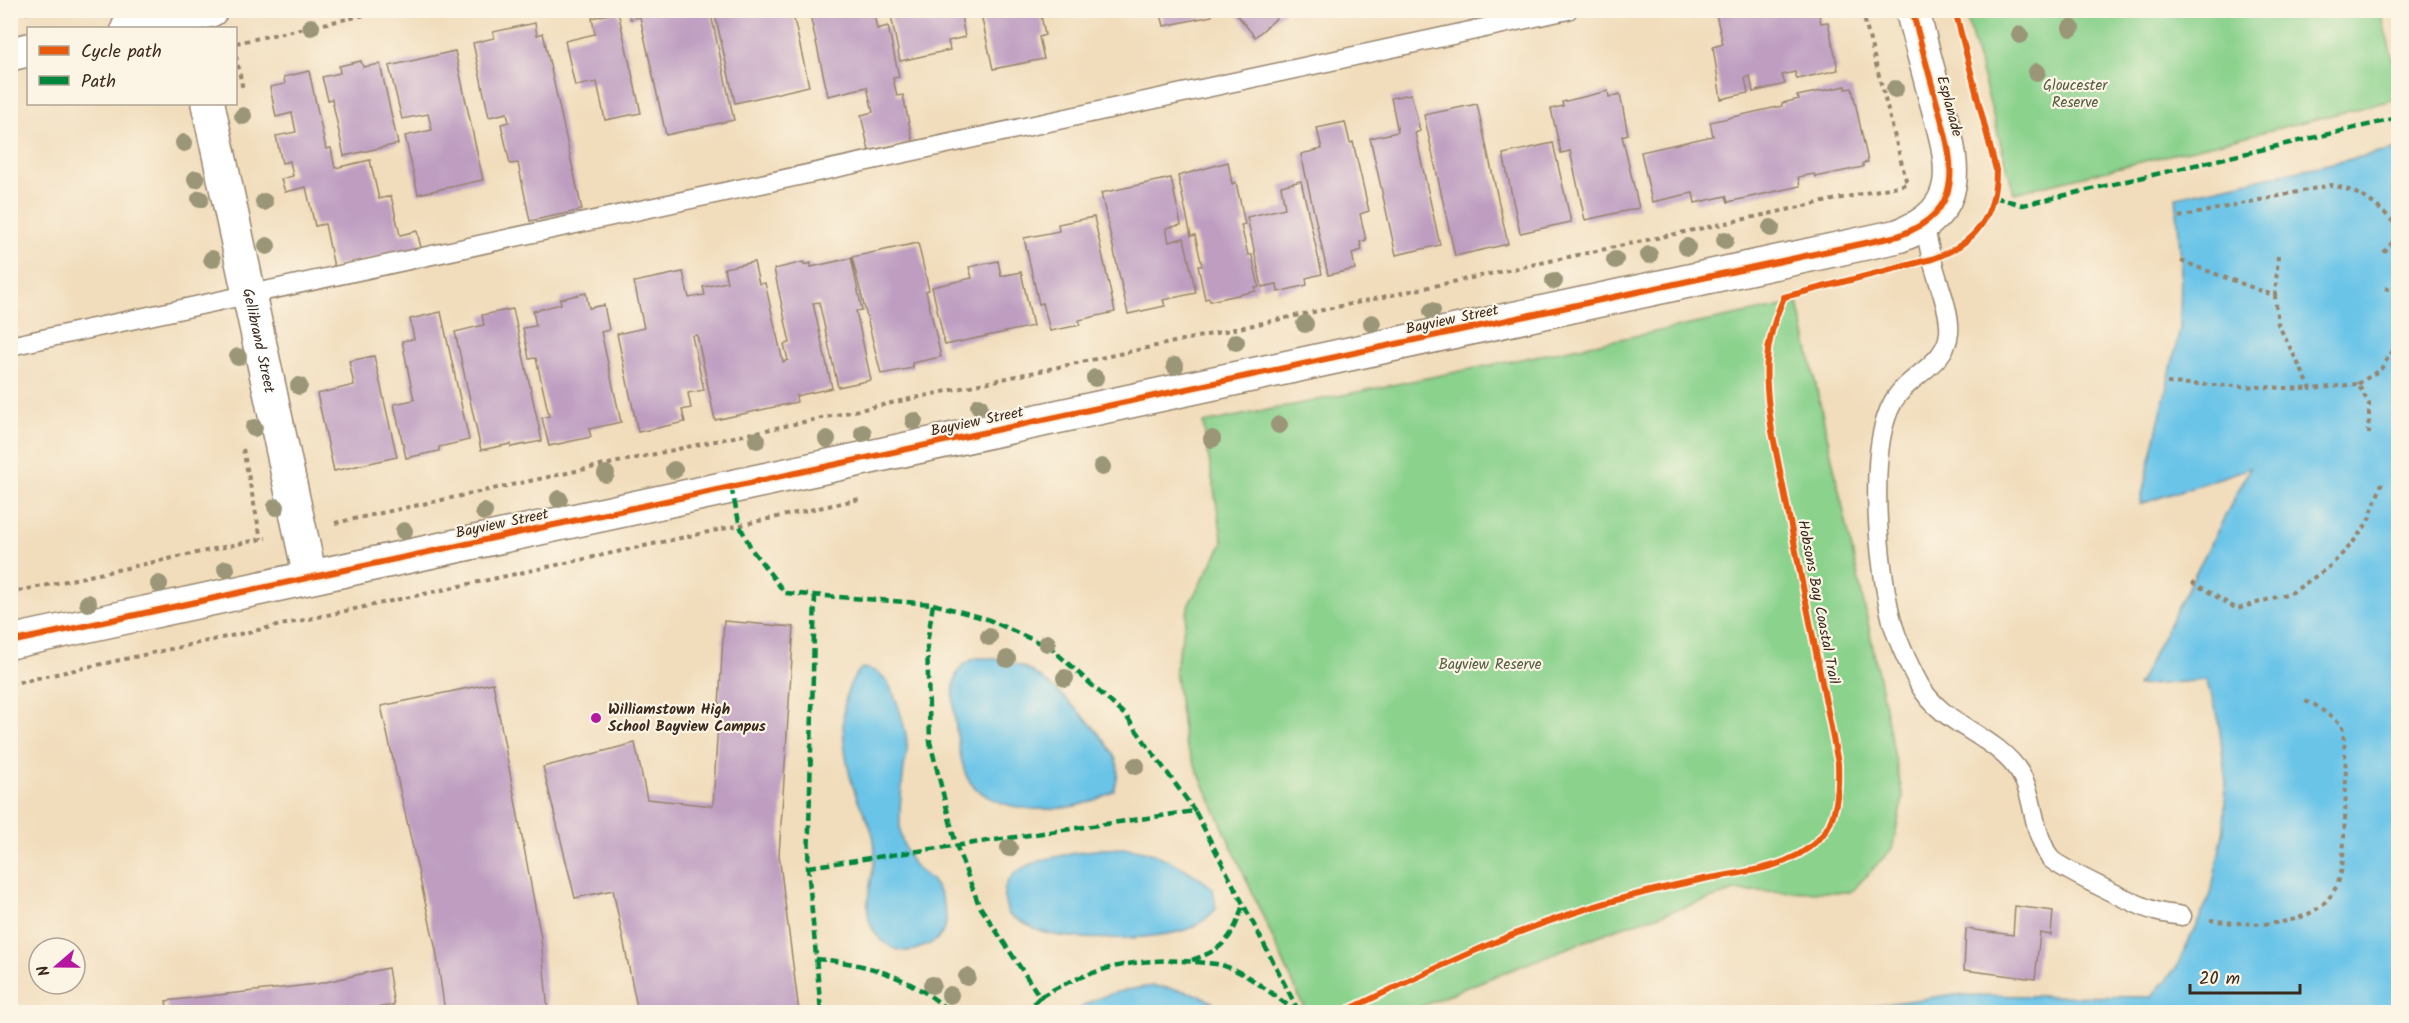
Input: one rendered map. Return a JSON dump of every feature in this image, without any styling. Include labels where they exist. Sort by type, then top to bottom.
[{"type":"street","name":"Esplanade","points":[[1912,10],[1951,160],[1949,188],[1932,215]]},
{"type":"street","points":[[134,27],[195,16]]},
{"type":"street","points":[[10,54],[27,50]]},
{"type":"street","name":"Gellibrand Street","points":[[208,105],[310,577]]},
{"type":"street","name":"Bayview Street","points":[[10,642],[1882,240],[1905,234],[1932,215]]},
{"type":"lane","points":[[10,346],[1568,10]]},
{"type":"lane","points":[[1932,215],[1950,332],[1940,356],[1897,395],[1888,410],[1878,469],[1879,531],[1884,580],[1893,622],[1920,687],[1942,713],[2003,753],[2020,774],[2031,800],[2040,839],[2050,859],[2068,871],[2154,911],[2182,915]]},
{"type":"path","points":[[237,43],[388,10]]},
{"type":"path","points":[[10,592],[1907,184],[1862,10]]},
{"type":"path","points":[[2179,217],[2331,185],[2351,189],[2376,204],[2396,224],[2396,238],[2383,254]]},
{"type":"path","points":[[2278,256],[2275,296],[2278,324],[2311,389]]},
{"type":"path","points":[[2181,261],[2275,296]]},
{"type":"path","points":[[2385,288],[2398,292]]},
{"type":"path","points":[[2167,383],[2311,389],[2358,384],[2381,369],[2398,342]]},
{"type":"path","points":[[2358,384],[2369,404],[2369,436]]},
{"type":"path","points":[[2192,582],[2236,609],[2293,592],[2329,567],[2351,545],[2368,522],[2382,483]]},
{"type":"path","points":[[10,684],[867,497]]},
{"type":"path","points":[[2182,915],[2249,925],[2274,923],[2307,916],[2326,899],[2339,880],[2343,857],[2346,784],[2346,749],[2342,724],[2315,705],[2302,700]]},
{"type":"green space","name":"Gloucester Reserve","points":[[1965,11],[2380,11],[2398,79],[2398,99],[2014,193]]},
{"type":"green space","name":"Bayview Reserve","points":[[1798,303],[1867,618],[1903,798],[1892,849],[1851,892],[1735,891],[1616,929],[1409,1012],[1306,1012],[1185,743],[1175,670],[1189,604],[1223,543],[1203,423]]},
{"type":"water","points":[[2398,149],[2398,1012],[1834,1012],[1948,995],[2151,997],[2176,968],[2211,894],[2224,828],[2226,783],[2218,716],[2206,680],[2137,686],[2250,468],[2140,504],[2180,329],[2181,261],[2176,197]]},
{"type":"water","points":[[976,658],[998,659],[1021,666],[1046,682],[1075,708],[1102,738],[1117,763],[1114,790],[1081,804],[1040,809],[1000,802],[983,794],[970,782],[959,748],[954,688],[956,675],[960,668]]},
{"type":"water","points":[[862,668],[879,673],[883,677],[900,711],[907,742],[900,804],[902,840],[912,863],[935,885],[946,915],[944,929],[939,938],[910,951],[898,950],[885,943],[875,932],[869,920],[869,894],[875,853],[874,840],[852,784],[843,730],[847,695],[853,680]]},
{"type":"water","points":[[1121,848],[1144,851],[1176,864],[1213,888],[1216,909],[1198,925],[1177,932],[1121,938],[1081,938],[1050,934],[1008,914],[1004,895],[1007,883],[1016,873],[1043,860],[1101,849]]},
{"type":"water","points":[[1154,986],[1182,990],[1200,996],[1222,1012],[1075,1012],[1102,997]]},
{"type":"building","points":[[628,10],[710,10],[734,120],[666,135],[640,17],[630,19]]},
{"type":"building","points":[[714,10],[792,10],[809,86],[735,103]]},
{"type":"building","points":[[809,10],[884,10],[874,14],[877,29],[888,26],[899,77],[893,78],[897,96],[903,95],[913,142],[869,151],[861,115],[873,112],[867,87],[828,96]]},
{"type":"building","points":[[890,10],[960,10],[965,37],[948,41],[950,50],[900,61]]},
{"type":"building","points":[[980,10],[1040,10],[1045,35],[1039,37],[1044,59],[993,69]]},
{"type":"building","points":[[1160,10],[1211,10],[1212,16],[1164,26]]},
{"type":"building","points":[[1233,10],[1286,10],[1255,37]]},
{"type":"building","points":[[1715,10],[1818,10],[1821,23],[1828,22],[1838,70],[1797,79],[1795,72],[1782,75],[1785,84],[1753,92],[1750,76],[1745,78],[1748,93],[1721,99],[1713,47],[1723,44]]},
{"type":"building","points":[[618,12],[641,113],[605,120],[597,82],[575,86],[565,41],[595,34],[592,18]]},
{"type":"building","points":[[535,23],[537,35],[543,33],[582,210],[530,221],[518,163],[510,164],[501,124],[509,122],[507,113],[489,117],[473,43],[494,38],[493,32]]},
{"type":"building","points":[[455,51],[483,180],[418,194],[405,136],[432,130],[428,114],[402,119],[389,66]]},
{"type":"building","points":[[361,61],[363,67],[380,64],[398,144],[344,156],[332,99],[328,100],[322,77],[340,73],[339,66]]},
{"type":"building","points":[[309,71],[326,149],[331,148],[335,168],[370,160],[379,199],[391,196],[400,235],[417,231],[421,248],[334,267],[325,224],[315,226],[306,187],[285,192],[281,179],[293,176],[290,161],[282,163],[276,136],[296,132],[292,113],[276,117],[270,87],[285,84],[284,77]]},
{"type":"building","points":[[1846,86],[1846,89],[1852,88],[1868,162],[1863,163],[1863,167],[1816,177],[1814,174],[1798,177],[1800,186],[1728,202],[1726,196],[1695,203],[1693,193],[1652,202],[1641,152],[1713,136],[1710,122],[1782,106],[1782,103],[1799,99],[1797,96]]},
{"type":"building","points":[[1608,91],[1609,97],[1620,94],[1628,134],[1622,136],[1639,208],[1585,220],[1570,151],[1561,153],[1551,109],[1563,106],[1562,102]]},
{"type":"building","points":[[1411,94],[1420,131],[1415,133],[1440,245],[1396,255],[1370,138],[1398,132],[1391,98]]},
{"type":"building","points":[[1477,104],[1508,244],[1455,256],[1424,115]]},
{"type":"building","points":[[1345,122],[1350,143],[1353,142],[1369,211],[1360,214],[1366,240],[1360,242],[1362,250],[1352,253],[1355,269],[1328,275],[1301,154],[1322,149],[1317,128]]},
{"type":"building","points":[[1553,143],[1571,222],[1520,233],[1503,154]]},
{"type":"building","points":[[1228,162],[1232,184],[1236,182],[1245,224],[1241,225],[1248,255],[1252,255],[1259,287],[1255,288],[1256,291],[1210,301],[1209,298],[1205,299],[1198,266],[1202,266],[1195,235],[1191,236],[1178,176]]},
{"type":"building","points":[[1171,178],[1181,225],[1166,228],[1169,242],[1184,238],[1196,293],[1163,300],[1165,306],[1128,314],[1101,193]]},
{"type":"building","points":[[1301,181],[1322,274],[1306,278],[1307,285],[1278,292],[1277,284],[1262,287],[1247,217],[1285,208],[1281,186]]},
{"type":"building","points":[[1094,217],[1115,312],[1079,320],[1080,325],[1050,331],[1043,303],[1039,304],[1024,238],[1059,231],[1058,224]]},
{"type":"building","points":[[918,243],[941,357],[912,363],[913,368],[881,374],[852,257]]},
{"type":"building","points":[[851,258],[862,310],[856,311],[871,380],[838,387],[819,302],[813,303],[832,388],[796,396],[797,402],[715,420],[697,335],[692,336],[704,390],[688,393],[691,408],[682,410],[685,422],[638,432],[617,334],[644,328],[634,282],[683,272],[689,298],[705,295],[703,287],[727,282],[724,268],[754,262],[759,284],[765,283],[783,362],[788,360],[784,344],[790,343],[774,269],[804,262],[804,265],[811,263],[811,267]]},
{"type":"building","points":[[998,261],[1001,276],[1021,272],[1033,326],[945,345],[932,287],[972,278],[969,267]]},
{"type":"building","points":[[586,293],[589,308],[604,305],[609,330],[601,332],[621,422],[589,429],[591,437],[549,446],[542,418],[549,416],[536,358],[529,359],[523,328],[536,326],[533,311],[561,304],[560,299]]},
{"type":"building","points":[[513,309],[542,441],[481,450],[455,332],[484,325],[482,315]]},
{"type":"building","points":[[441,312],[469,440],[439,447],[439,451],[406,458],[394,404],[414,400],[402,341],[414,339],[410,319]]},
{"type":"building","points":[[374,356],[397,457],[334,471],[317,394],[354,385],[349,361]]},
{"type":"building","points":[[724,621],[794,627],[779,855],[799,1012],[638,1012],[613,890],[575,898],[543,767],[635,743],[647,799],[713,806]]},
{"type":"building","points":[[493,683],[541,938],[548,1012],[445,1012],[436,950],[381,706]]},
{"type":"building","points":[[2015,906],[2053,911],[2051,935],[2040,933],[2035,979],[1964,970],[1966,929],[2013,935]]},
{"type":"building","points":[[388,968],[394,1005],[354,1012],[168,1012],[166,1001],[317,984]]},
{"type":"marked path","points":[[1994,197],[2023,205],[2398,118]]},
{"type":"marked path","points":[[731,487],[740,526],[752,550],[785,593],[933,604],[927,644],[930,742],[956,845],[979,905],[1040,997],[1025,1012]]},
{"type":"marked path","points":[[815,595],[808,867],[821,1012]]},
{"type":"marked path","points":[[933,604],[987,619],[1051,648],[1126,716],[1195,811]]},
{"type":"marked path","points":[[808,867],[1195,811],[1299,1012]]},
{"type":"marked path","points":[[1192,960],[1213,951],[1226,940],[1236,925],[1243,904]]},
{"type":"marked path","points":[[816,959],[853,964],[888,974],[920,990],[950,1012]]},
{"type":"marked path","points":[[1040,997],[1095,972],[1134,963],[1174,961],[1216,964],[1232,969],[1252,980],[1297,1012]]},
{"type":"cycle path","points":[[10,642],[1898,236],[1921,225],[1937,212],[1946,197],[1950,180],[1947,142],[1912,10]]},
{"type":"cycle path","name":"Hobsons Bay Coastal Trail","points":[[1343,1012],[1460,957],[1525,930],[1626,897],[1764,868],[1806,850],[1825,832],[1836,804],[1838,763],[1772,431],[1766,378],[1768,347],[1784,297],[1932,259],[1947,253],[1971,237],[1987,215],[1992,202],[1996,170],[1955,10]]},
{"type":"place","name":"Williamstown High School Bayview Campus","points":[[596,718]]}]
